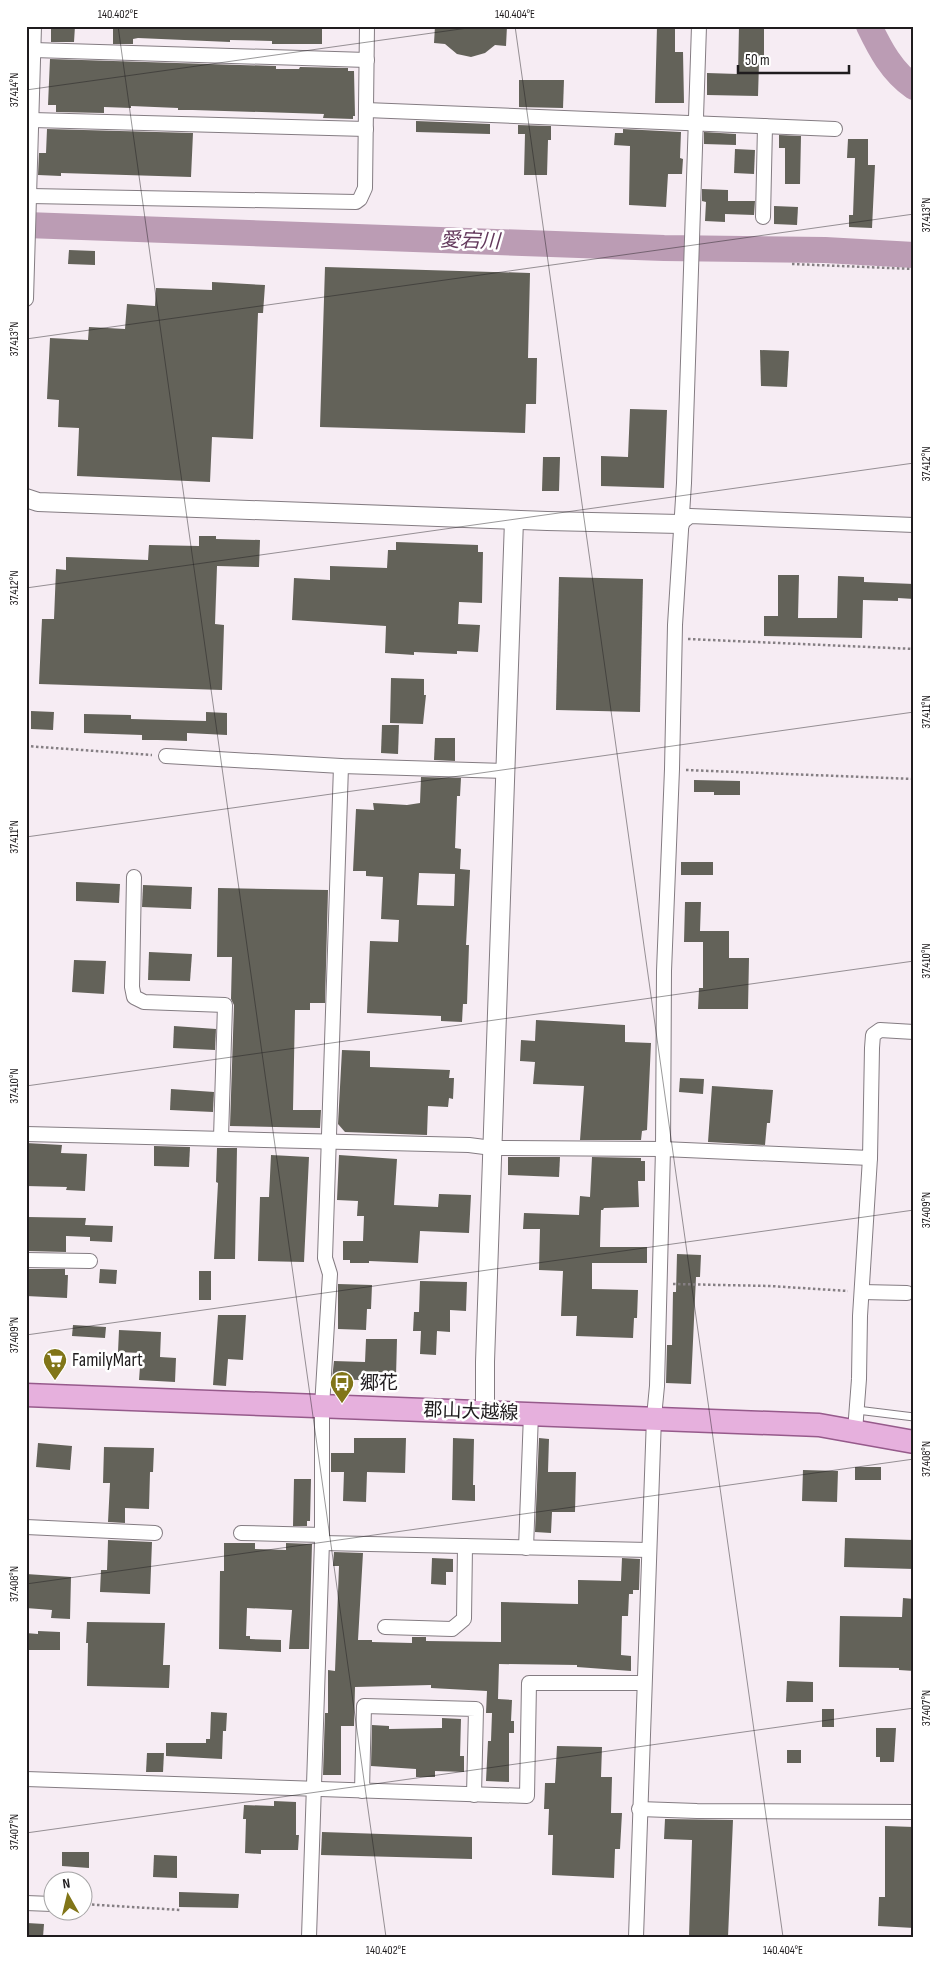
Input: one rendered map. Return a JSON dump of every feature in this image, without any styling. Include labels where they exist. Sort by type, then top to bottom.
[{"type":"main road","name":"郡山大越線","points":[[26,1395],[819,1424],[856,1421],[914,1442]]},
{"type":"street","points":[[26,299],[34,26]]},
{"type":"street","points":[[30,196],[356,202],[360,199],[365,188],[368,26]]},
{"type":"street","points":[[636,1937],[663,1149],[664,971],[675,639],[680,524],[685,463],[699,26]]},
{"type":"street","points":[[33,50],[367,60]]},
{"type":"street","points":[[366,110],[835,129]]},
{"type":"street","points":[[32,120],[366,130]]},
{"type":"street","points":[[764,217],[765,126]]},
{"type":"street","points":[[26,498],[38,502],[514,520],[680,524],[690,516],[914,526]]},
{"type":"street","points":[[485,1412],[485,1352],[514,520]]},
{"type":"street","points":[[166,756],[342,766],[505,771]]},
{"type":"street","points":[[309,1937],[322,1539],[322,1407],[330,1274],[325,1258],[342,766]]},
{"type":"street","points":[[134,877],[132,987],[134,997],[144,1002],[225,1005],[222,1138]]},
{"type":"street","points":[[856,1421],[870,1158],[873,1035],[880,1030],[914,1032]]},
{"type":"street","points":[[26,1134],[469,1145],[492,1148],[663,1149],[870,1158]]},
{"type":"street","points":[[26,1260],[90,1261]]},
{"type":"street","points":[[862,1292],[911,1293]]},
{"type":"street","points":[[526,1548],[530,1414]]},
{"type":"street","points":[[26,1527],[155,1533]]},
{"type":"street","points":[[241,1533],[465,1546],[649,1550]]},
{"type":"street","points":[[385,1627],[452,1629],[464,1619],[465,1546]]},
{"type":"street","points":[[26,1779],[527,1796],[529,1683],[644,1683]]},
{"type":"street","points":[[362,1791],[364,1706],[476,1709],[474,1795]]},
{"type":"street","points":[[639,1809],[697,1812],[914,1812]]},
{"type":"street","points":[[26,1904],[42,1904]]},
{"type":"lane","points":[[856,1421],[914,1417]]},
{"type":"path","points":[[792,264],[914,269]]},
{"type":"path","points":[[675,639],[914,649]]},
{"type":"path","points":[[26,746],[166,756]]},
{"type":"path","points":[[672,769],[914,779]]},
{"type":"path","points":[[659,1284],[770,1286],[862,1292]]},
{"type":"path","points":[[92,1905],[181,1910]]},
{"type":"building","points":[[51,26],[75,26],[74,42],[51,42]]},
{"type":"building","points":[[113,26],[322,26],[322,44],[272,44],[272,41],[230,40],[230,42],[138,38],[133,39],[133,44],[113,44]]},
{"type":"building","points":[[435,26],[507,26],[506,46],[495,45],[485,53],[471,57],[457,54],[445,44],[434,43]]},
{"type":"building","points":[[657,26],[675,26],[675,52],[683,52],[684,103],[655,103]]},
{"type":"building","points":[[739,26],[764,26],[764,63],[759,63],[758,96],[707,95],[707,73],[738,74]]},
{"type":"building","points":[[50,59],[276,66],[276,69],[299,69],[300,67],[348,68],[348,71],[354,71],[355,116],[353,116],[353,119],[323,118],[324,114],[178,110],[178,108],[131,106],[131,108],[104,107],[104,113],[56,112],[56,105],[48,105]]},
{"type":"building","points":[[519,80],[564,80],[563,108],[519,107]]},
{"type":"building","points":[[416,121],[490,124],[490,134],[416,132]]},
{"type":"building","points":[[518,125],[551,126],[551,140],[548,140],[547,175],[524,175],[525,134],[518,134]]},
{"type":"building","points":[[47,129],[193,133],[191,177],[61,173],[61,176],[38,175],[39,153],[46,153]]},
{"type":"building","points":[[623,129],[681,132],[680,158],[683,159],[682,174],[668,174],[666,207],[629,205],[630,146],[614,145],[615,133],[623,133]]},
{"type":"building","points":[[704,132],[736,134],[736,145],[704,144]]},
{"type":"building","points":[[779,135],[801,136],[800,184],[785,184],[785,148],[779,148]]},
{"type":"building","points":[[848,139],[868,139],[868,165],[875,165],[872,228],[849,227],[849,215],[853,215],[855,158],[847,158]]},
{"type":"building","points":[[735,149],[755,150],[754,174],[734,173]]},
{"type":"building","points":[[702,189],[728,190],[728,201],[755,201],[754,215],[725,214],[725,222],[705,221],[706,202],[702,201]]},
{"type":"building","points":[[774,206],[798,207],[797,225],[774,224]]},
{"type":"building","points":[[69,250],[95,251],[95,265],[68,264]]},
{"type":"building","points":[[325,267],[530,273],[528,358],[537,358],[536,404],[526,404],[525,433],[320,427]]},
{"type":"building","points":[[212,282],[265,285],[263,313],[258,313],[253,439],[212,437],[210,482],[77,476],[79,428],[58,427],[59,400],[47,399],[50,338],[88,340],[89,327],[125,329],[127,304],[155,306],[156,288],[212,290]]},
{"type":"building","points":[[760,350],[789,351],[787,387],[761,386]]},
{"type":"building","points":[[630,409],[667,410],[664,488],[601,486],[601,456],[628,457]]},
{"type":"building","points":[[543,457],[560,457],[559,491],[542,491]]},
{"type":"building","points":[[199,536],[216,536],[216,539],[260,540],[259,567],[217,566],[215,624],[224,625],[222,690],[39,684],[42,619],[54,619],[56,569],[66,570],[66,557],[148,560],[149,545],[199,546]]},
{"type":"building","points":[[396,542],[478,545],[478,552],[483,552],[482,603],[459,602],[458,624],[480,625],[478,652],[457,651],[457,654],[414,652],[414,655],[385,653],[386,626],[292,620],[294,578],[330,580],[330,566],[387,568],[388,550],[396,550]]},
{"type":"building","points":[[778,575],[799,575],[798,618],[837,618],[838,576],[864,577],[864,582],[914,584],[914,599],[898,598],[898,601],[863,600],[862,638],[764,636],[764,616],[778,616]]},
{"type":"building","points":[[559,577],[643,579],[640,712],[556,710]]},
{"type":"building","points":[[391,678],[424,679],[424,695],[426,695],[423,724],[390,723]]},
{"type":"building","points":[[31,711],[54,712],[53,730],[31,729]]},
{"type":"building","points":[[206,712],[227,713],[227,735],[187,733],[187,741],[142,740],[142,735],[84,733],[84,714],[131,715],[131,719],[206,721]]},
{"type":"building","points":[[382,725],[399,725],[398,754],[381,753]]},
{"type":"building","points":[[435,738],[455,738],[455,761],[434,760]]},
{"type":"building","points":[[421,777],[461,778],[460,796],[457,796],[455,848],[461,849],[460,869],[470,870],[466,945],[469,945],[467,1004],[463,1004],[462,1022],[441,1021],[441,1016],[367,1013],[370,941],[398,942],[399,920],[381,919],[383,877],[366,876],[366,871],[353,871],[356,809],[374,810],[373,803],[407,805],[420,803]],"holes":[[[419,873],[455,874],[454,906],[417,905]]]},
{"type":"building","points":[[694,780],[740,781],[740,795],[714,795],[714,792],[694,792]]},
{"type":"building","points":[[681,862],[713,862],[713,875],[681,875]]},
{"type":"building","points":[[76,882],[120,884],[119,903],[76,901]]},
{"type":"building","points":[[143,885],[192,887],[191,909],[142,907]]},
{"type":"building","points":[[218,888],[328,890],[325,1003],[310,1003],[310,1010],[295,1010],[293,1110],[321,1110],[320,1128],[230,1126],[234,1005],[231,999],[232,957],[217,957]]},
{"type":"building","points":[[685,902],[701,902],[700,931],[729,931],[729,958],[749,958],[748,1009],[698,1009],[699,988],[703,988],[703,942],[684,942]]},
{"type":"building","points":[[149,952],[192,954],[190,981],[148,980]]},
{"type":"building","points":[[74,960],[106,961],[104,994],[72,992]]},
{"type":"building","points":[[536,1020],[625,1025],[625,1042],[651,1043],[647,1130],[642,1131],[641,1140],[580,1140],[584,1086],[533,1084],[535,1062],[520,1061],[521,1040],[535,1041]]},
{"type":"building","points":[[174,1026],[216,1029],[215,1050],[173,1048]]},
{"type":"building","points":[[342,1050],[370,1051],[370,1067],[450,1070],[449,1078],[454,1078],[453,1099],[449,1098],[448,1107],[428,1106],[427,1135],[345,1132],[338,1124]]},
{"type":"building","points":[[680,1078],[704,1079],[703,1094],[679,1092]]},
{"type":"building","points":[[712,1086],[773,1090],[770,1123],[767,1123],[765,1145],[708,1142]]},
{"type":"building","points":[[171,1089],[214,1092],[213,1112],[170,1110]]},
{"type":"building","points":[[26,1143],[62,1145],[61,1153],[87,1154],[85,1191],[66,1190],[67,1187],[26,1186]]},
{"type":"building","points":[[154,1146],[190,1147],[189,1167],[154,1166]]},
{"type":"building","points":[[217,1148],[237,1148],[235,1259],[214,1259],[218,1183],[216,1182]]},
{"type":"building","points":[[271,1155],[309,1157],[304,1262],[258,1261],[260,1197],[269,1197]]},
{"type":"building","points":[[339,1155],[397,1159],[394,1205],[438,1207],[439,1194],[471,1195],[469,1233],[420,1231],[418,1263],[369,1261],[369,1263],[350,1263],[350,1260],[343,1260],[343,1241],[363,1241],[364,1216],[357,1216],[358,1201],[337,1200]]},
{"type":"building","points":[[508,1157],[560,1157],[559,1177],[508,1175]]},
{"type":"building","points":[[592,1157],[641,1158],[641,1161],[645,1161],[645,1181],[638,1181],[639,1207],[604,1208],[601,1210],[600,1247],[647,1247],[647,1263],[592,1263],[592,1289],[638,1290],[637,1318],[634,1318],[633,1338],[576,1336],[577,1316],[561,1316],[563,1271],[539,1270],[540,1229],[523,1229],[524,1213],[579,1215],[580,1196],[590,1197]]},
{"type":"building","points":[[28,1217],[86,1218],[85,1225],[113,1226],[112,1242],[90,1241],[90,1237],[66,1236],[66,1252],[26,1251]]},
{"type":"building","points":[[677,1254],[701,1255],[700,1277],[696,1277],[691,1384],[666,1383],[667,1345],[672,1345],[673,1292],[676,1292]]},
{"type":"building","points":[[26,1269],[65,1269],[65,1275],[68,1275],[67,1298],[26,1296]]},
{"type":"building","points":[[100,1269],[117,1270],[116,1284],[99,1283]]},
{"type":"building","points":[[199,1271],[211,1271],[211,1300],[199,1300]]},
{"type":"building","points":[[420,1281],[467,1282],[466,1311],[450,1310],[450,1332],[437,1331],[436,1355],[420,1354],[421,1331],[413,1331],[414,1312],[419,1312]]},
{"type":"building","points":[[338,1284],[372,1285],[371,1309],[367,1309],[366,1330],[338,1329]]},
{"type":"building","points":[[218,1315],[246,1315],[243,1360],[228,1359],[226,1386],[213,1385]]},
{"type":"building","points":[[73,1325],[106,1327],[105,1338],[72,1336]]},
{"type":"building","points":[[119,1330],[161,1332],[160,1357],[176,1358],[175,1382],[139,1380],[141,1353],[118,1352]]},
{"type":"building","points":[[366,1339],[397,1339],[396,1377],[387,1377],[387,1381],[332,1379],[334,1361],[365,1362]]},
{"type":"building","points":[[354,1438],[406,1438],[405,1473],[367,1472],[366,1502],[343,1501],[344,1472],[331,1472],[331,1453],[354,1453]]},
{"type":"building","points":[[453,1438],[474,1439],[473,1485],[475,1485],[475,1501],[452,1500]]},
{"type":"building","points":[[539,1438],[549,1439],[548,1472],[576,1472],[575,1512],[552,1512],[551,1533],[535,1532]]},
{"type":"building","points":[[38,1443],[72,1446],[70,1470],[36,1467]]},
{"type":"building","points":[[104,1447],[154,1448],[153,1472],[150,1472],[149,1509],[125,1508],[125,1523],[108,1522],[110,1483],[103,1483]]},
{"type":"building","points":[[855,1467],[881,1467],[881,1480],[855,1480]]},
{"type":"building","points":[[803,1470],[838,1471],[837,1502],[802,1501]]},
{"type":"building","points":[[294,1479],[311,1479],[310,1521],[307,1521],[307,1526],[293,1526]]},
{"type":"building","points":[[845,1538],[914,1540],[914,1569],[844,1567]]},
{"type":"building","points":[[108,1540],[152,1542],[150,1594],[100,1592],[101,1570],[107,1570]]},
{"type":"building","points":[[224,1543],[255,1543],[255,1549],[286,1550],[286,1543],[312,1544],[309,1649],[289,1649],[292,1610],[247,1608],[246,1636],[250,1636],[250,1639],[281,1640],[281,1652],[219,1649],[220,1571],[224,1571]]},
{"type":"building","points":[[334,1552],[363,1553],[358,1640],[412,1643],[412,1637],[426,1637],[426,1641],[501,1642],[501,1602],[578,1604],[578,1580],[621,1581],[622,1558],[640,1559],[639,1590],[633,1590],[633,1594],[629,1594],[628,1616],[622,1616],[621,1655],[631,1656],[631,1671],[577,1667],[577,1665],[499,1664],[498,1699],[512,1700],[511,1721],[514,1721],[514,1733],[509,1733],[509,1782],[486,1781],[488,1741],[491,1741],[492,1713],[486,1713],[487,1691],[431,1688],[431,1685],[355,1687],[354,1726],[341,1726],[341,1775],[323,1775],[325,1713],[328,1713],[328,1670],[335,1671],[339,1566],[333,1566]]},
{"type":"building","points":[[432,1558],[453,1559],[453,1572],[446,1572],[446,1585],[431,1584]]},
{"type":"building","points":[[26,1574],[71,1577],[70,1619],[51,1618],[52,1610],[26,1608]]},
{"type":"building","points":[[903,1598],[914,1599],[914,1671],[899,1670],[899,1668],[839,1667],[840,1616],[902,1617]]},
{"type":"building","points":[[87,1622],[165,1623],[163,1665],[170,1665],[169,1688],[87,1686]]},
{"type":"building","points":[[38,1631],[60,1632],[60,1650],[26,1650],[26,1633],[38,1634]]},
{"type":"building","points":[[787,1681],[813,1682],[813,1702],[786,1702]]},
{"type":"building","points":[[822,1709],[834,1709],[834,1727],[822,1727]]},
{"type":"building","points":[[211,1712],[227,1713],[226,1731],[223,1731],[222,1759],[166,1756],[166,1743],[206,1743],[206,1739],[210,1739]]},
{"type":"building","points":[[442,1718],[461,1719],[460,1756],[464,1756],[464,1772],[435,1771],[435,1777],[416,1777],[416,1769],[371,1766],[372,1725],[389,1726],[389,1729],[442,1728]]},
{"type":"building","points":[[876,1728],[896,1728],[894,1762],[880,1762],[880,1757],[876,1757]]},
{"type":"building","points":[[557,1746],[602,1747],[601,1777],[612,1777],[611,1813],[622,1813],[620,1849],[615,1849],[614,1878],[552,1875],[553,1835],[548,1835],[549,1809],[544,1809],[545,1783],[555,1783]]},
{"type":"building","points":[[787,1750],[801,1750],[801,1763],[787,1763]]},
{"type":"building","points":[[147,1753],[164,1753],[163,1772],[146,1772]]},
{"type":"building","points":[[274,1801],[296,1802],[296,1835],[299,1835],[298,1850],[261,1850],[261,1854],[245,1853],[246,1819],[243,1819],[244,1805],[274,1806]]},
{"type":"building","points":[[665,1819],[733,1820],[728,1937],[689,1937],[692,1840],[664,1839]]},
{"type":"building","points":[[885,1826],[914,1827],[914,1928],[878,1926],[879,1897],[885,1897]]},
{"type":"building","points":[[322,1832],[472,1837],[472,1859],[321,1855]]},
{"type":"building","points":[[62,1852],[89,1852],[89,1868],[62,1866]]},
{"type":"building","points":[[154,1855],[177,1856],[177,1878],[153,1877]]},
{"type":"building","points":[[179,1892],[239,1894],[238,1908],[179,1907]]},
{"type":"building","points":[[27,1923],[44,1924],[43,1937],[26,1937]]},
{"type":"waterway","points":[[869,26],[893,67],[914,87]]},
{"type":"waterway","name":"愛宕川","points":[[26,225],[664,248],[825,250],[914,255]]},
{"type":"place","name":"FamilyMart","points":[[55,1381]]},
{"type":"place","name":"郷花","points":[[342,1404]]}]
